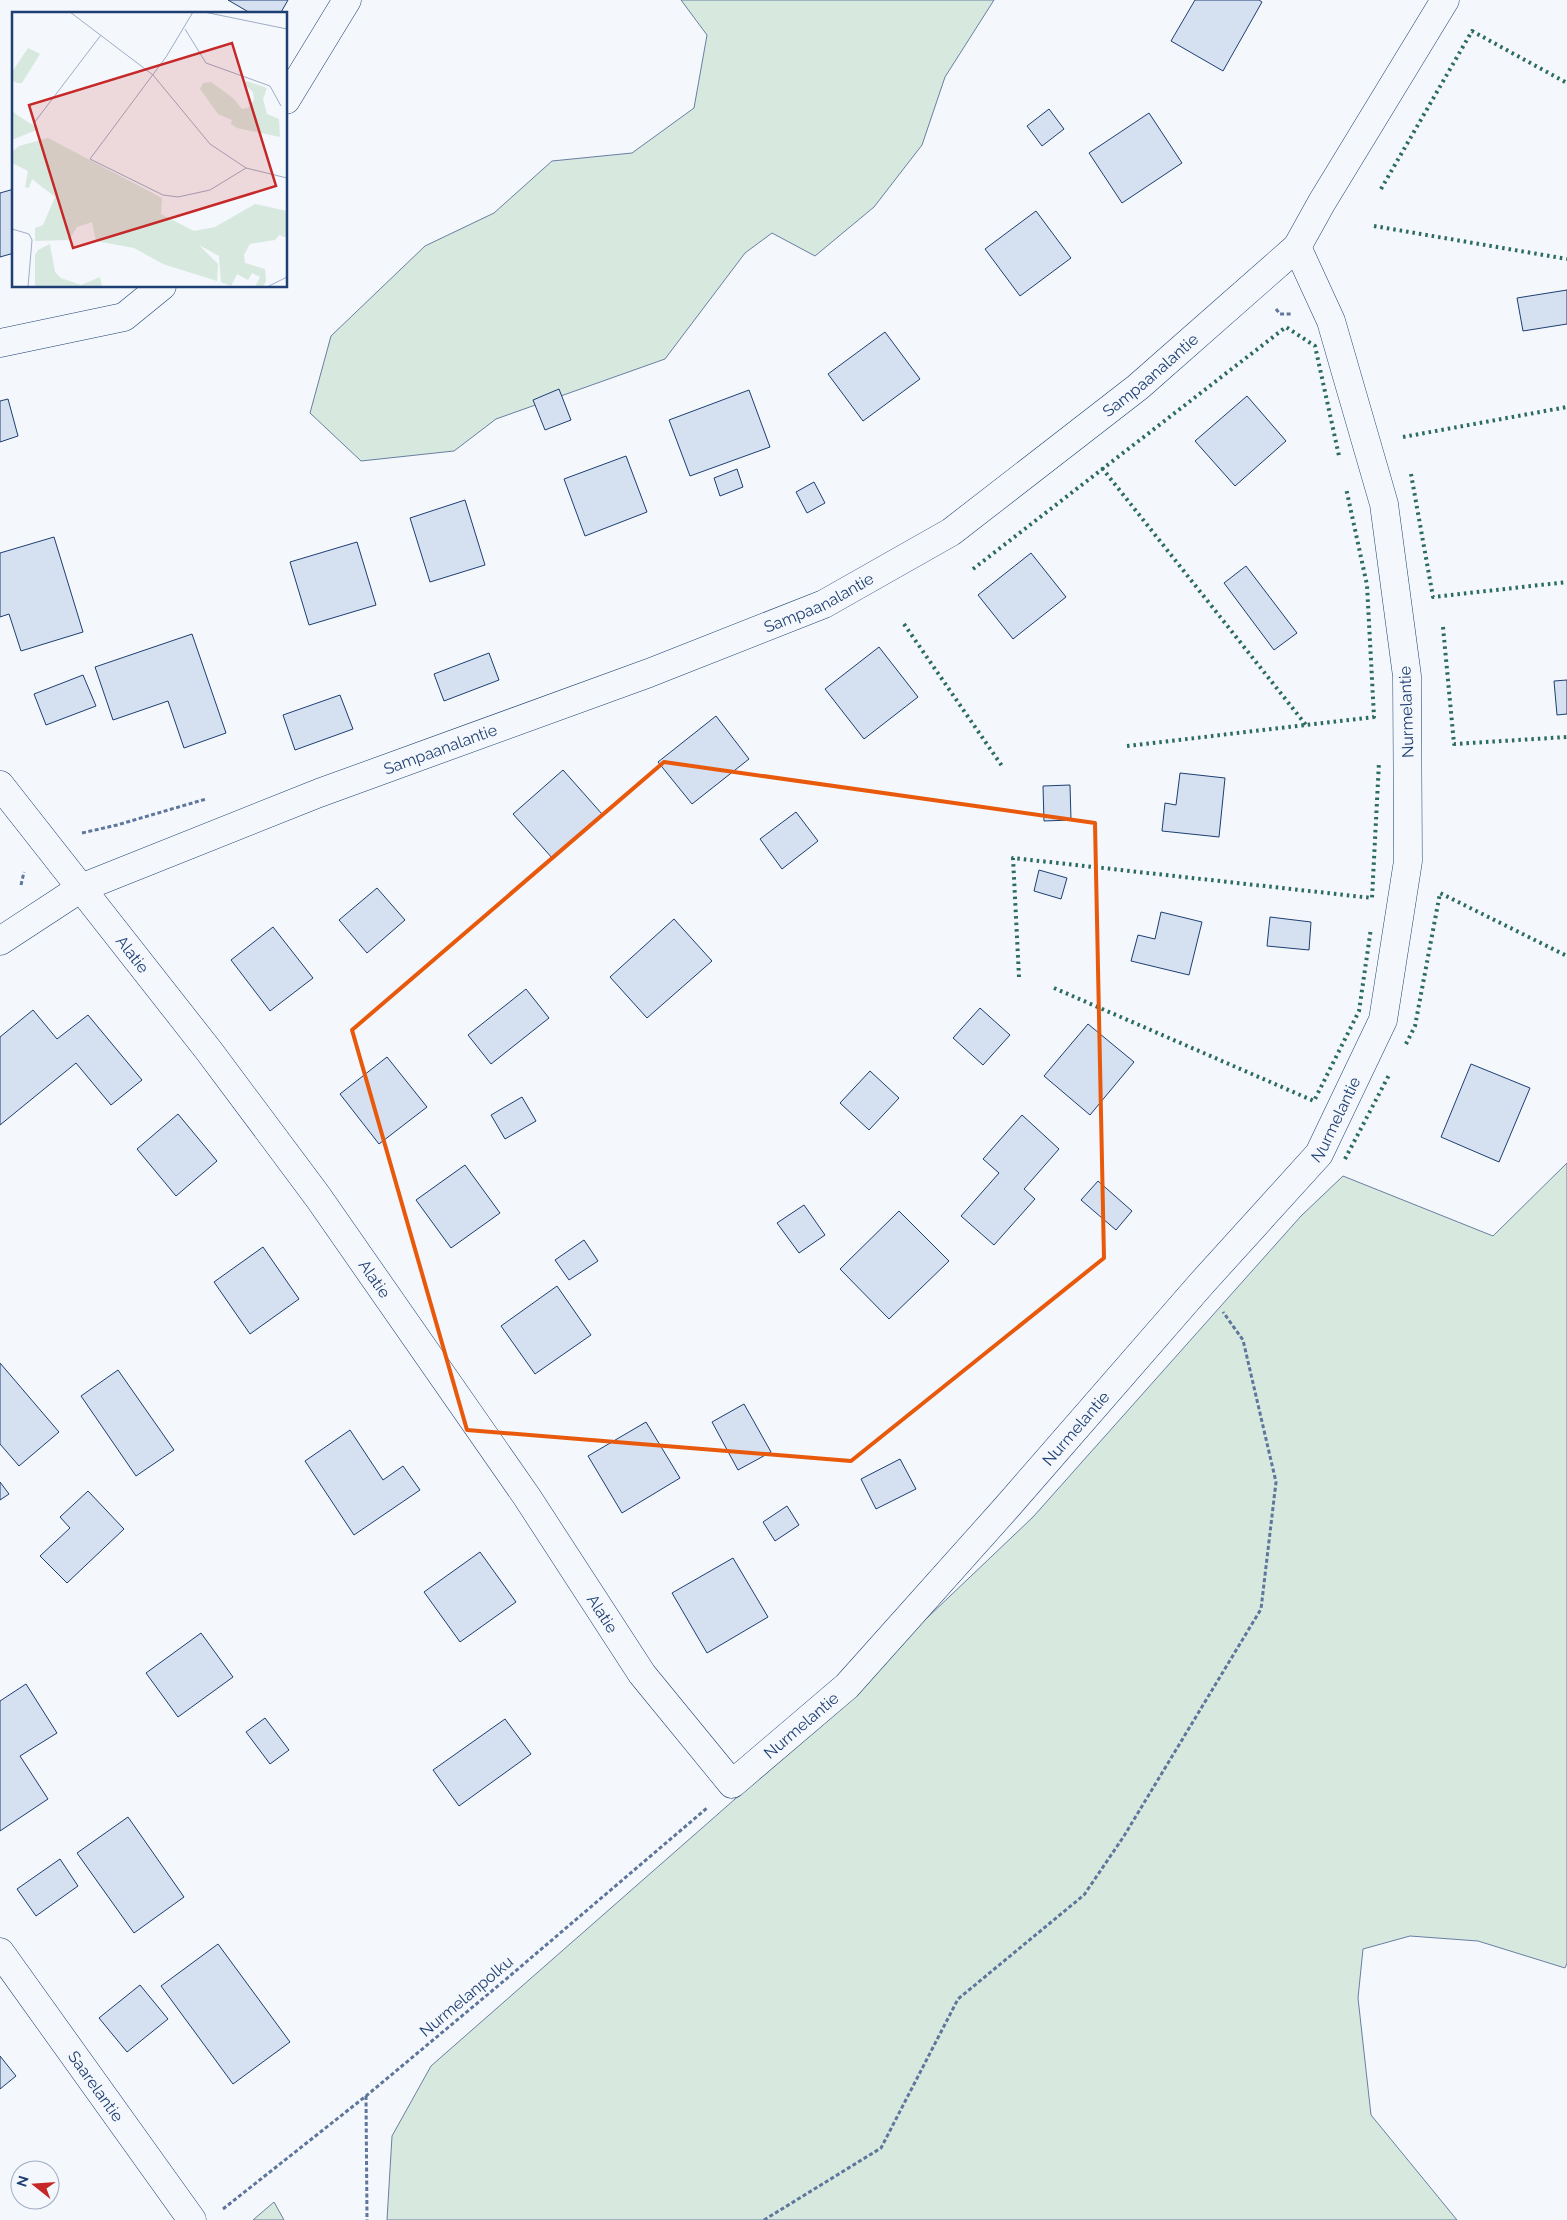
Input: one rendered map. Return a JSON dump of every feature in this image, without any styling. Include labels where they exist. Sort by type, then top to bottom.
[{"type":"street","points":[[288,97],[347,0]]},
{"type":"street","name":"Sampaanalantie","points":[[0,942],[81,888],[319,793],[649,672],[824,604],[951,532],[1138,388],[1297,248],[1322,202],[1445,0]]},
{"type":"street","name":"Nurmelantie","points":[[732,1784],[847,1686],[1014,1499],[1202,1283],[1319,1154],[1383,1020],[1408,862],[1407,676],[1384,504],[1331,322],[1297,248]]},
{"type":"street","points":[[0,343],[124,317],[160,288]]},
{"type":"street","name":"Alatie","points":[[0,785],[209,1051],[318,1197],[527,1497],[642,1674],[732,1784]]},
{"type":"street","name":"Saarelantie","points":[[0,1952],[204,2217]]},
{"type":"path","points":[[44,841],[117,825],[208,798]]},
{"type":"path","points":[[764,2220],[881,2148],[958,1999],[1084,1895],[1124,1836],[1261,1609],[1276,1482],[1243,1340],[1202,1283]]},
{"type":"path","name":"Nurmelanpolku","points":[[204,2217],[366,2096],[678,1834],[732,1784]]},
{"type":"path","points":[[366,2096],[367,2220]]},
{"type":"highlighted area","points":[[664,762],[1095,823],[1104,1258],[851,1461],[467,1430],[352,1030]]},
{"type":"shaded area","points":[[681,0],[994,0],[945,77],[922,145],[874,207],[815,256],[772,233],[745,253],[665,359],[496,419],[454,451],[361,461],[310,413],[331,336],[425,246],[494,213],[552,161],[632,153],[694,108],[707,35]]},
{"type":"shaded area","points":[[1567,1163],[1567,1963],[1565,1968],[1478,1941],[1410,1936],[1363,1949],[1358,1998],[1371,2115],[1457,2220],[387,2220],[392,2136],[431,2066],[759,1778],[1033,1517],[1301,1216],[1343,1176],[1493,1236]]},
{"type":"shaded area","points":[[274,2202],[284,2220],[253,2220]]},
{"type":"building","points":[[228,0],[288,0],[281,12],[249,12]]},
{"type":"building","points":[[1195,0],[1259,0],[1262,2],[1223,71],[1171,41]]},
{"type":"building","points":[[1049,109],[1064,129],[1042,146],[1027,126]]},
{"type":"building","points":[[1149,113],[1182,163],[1122,203],[1089,153]]},
{"type":"building","points":[[12,190],[12,254],[0,257],[0,193]]},
{"type":"building","points":[[1036,211],[1071,258],[1020,296],[985,249]]},
{"type":"building","points":[[1567,290],[1567,324],[1523,331],[1517,298]]},
{"type":"building","points":[[885,332],[920,379],[863,421],[828,374]]},
{"type":"building","points":[[559,389],[571,420],[545,430],[533,400]]},
{"type":"building","points":[[749,390],[770,447],[690,476],[669,420]]},
{"type":"building","points":[[1247,396],[1286,441],[1235,486],[1195,441]]},
{"type":"building","points":[[8,399],[18,436],[0,442],[0,401]]},
{"type":"building","points":[[626,456],[647,512],[585,536],[564,479]]},
{"type":"building","points":[[737,469],[743,487],[720,496],[714,478]]},
{"type":"building","points":[[814,482],[825,503],[807,513],[796,492]]},
{"type":"building","points":[[465,500],[485,565],[430,582],[410,518]]},
{"type":"building","points":[[54,537],[83,632],[21,651],[9,614],[0,617],[0,553]]},
{"type":"building","points":[[357,542],[376,605],[309,625],[290,562]]},
{"type":"building","points":[[1031,553],[1066,597],[1013,639],[978,595]]},
{"type":"building","points":[[1246,566],[1297,633],[1274,650],[1224,583]]},
{"type":"building","points":[[192,634],[226,733],[184,748],[168,701],[113,720],[95,667]]},
{"type":"building","points":[[879,647],[918,697],[864,739],[825,689]]},
{"type":"building","points":[[489,653],[499,680],[444,701],[434,674]]},
{"type":"building","points":[[83,675],[96,706],[46,725],[34,694]]},
{"type":"building","points":[[1567,680],[1567,714],[1557,715],[1554,681]]},
{"type":"building","points":[[340,695],[353,729],[295,750],[283,715]]},
{"type":"building","points":[[716,716],[749,759],[692,804],[658,762]]},
{"type":"building","points":[[563,770],[602,814],[553,859],[513,814]]},
{"type":"building","points":[[1180,773],[1225,778],[1219,837],[1162,831],[1165,803],[1176,805]]},
{"type":"building","points":[[1070,785],[1071,820],[1044,821],[1043,786]]},
{"type":"building","points":[[796,812],[818,841],[782,869],[760,839]]},
{"type":"building","points":[[1039,870],[1067,878],[1061,899],[1034,891]]},
{"type":"building","points":[[377,888],[405,920],[367,953],[339,920]]},
{"type":"building","points":[[1161,912],[1202,922],[1189,975],[1131,961],[1138,935],[1155,939]]},
{"type":"building","points":[[1270,917],[1311,922],[1309,950],[1267,946]]},
{"type":"building","points":[[674,919],[712,961],[647,1018],[610,977]]},
{"type":"building","points":[[273,927],[313,978],[270,1011],[231,960]]},
{"type":"building","points":[[526,989],[549,1018],[491,1064],[468,1035]]},
{"type":"building","points":[[980,1008],[1010,1035],[983,1065],[953,1038]]},
{"type":"building","points":[[33,1010],[57,1039],[88,1015],[142,1080],[111,1105],[76,1063],[0,1125],[0,1037]]},
{"type":"building","points":[[1088,1024],[1134,1062],[1090,1115],[1044,1076]]},
{"type":"building","points":[[387,1057],[427,1107],[379,1144],[340,1094]]},
{"type":"building","points":[[1471,1064],[1530,1088],[1499,1162],[1441,1137]]},
{"type":"building","points":[[870,1071],[899,1098],[869,1130],[840,1103]]},
{"type":"building","points":[[522,1097],[536,1121],[505,1139],[491,1115]]},
{"type":"building","points":[[178,1114],[217,1161],[176,1196],[137,1149]]},
{"type":"building","points":[[1022,1115],[1059,1149],[1024,1189],[1035,1199],[994,1245],[961,1216],[999,1173],[983,1159]]},
{"type":"building","points":[[465,1165],[500,1213],[451,1248],[416,1200]]},
{"type":"building","points":[[1098,1181],[1132,1211],[1116,1230],[1081,1200]]},
{"type":"building","points":[[804,1205],[825,1235],[799,1253],[777,1223]]},
{"type":"building","points":[[899,1211],[949,1261],[889,1319],[840,1269]]},
{"type":"building","points":[[584,1240],[598,1261],[569,1280],[555,1260]]},
{"type":"building","points":[[263,1247],[299,1299],[250,1334],[214,1282]]},
{"type":"building","points":[[557,1286],[591,1335],[535,1374],[501,1326]]},
{"type":"building","points":[[0,1363],[59,1432],[19,1466],[0,1444]]},
{"type":"building","points":[[118,1370],[174,1450],[136,1476],[81,1396]]},
{"type":"building","points":[[744,1404],[771,1452],[738,1470],[712,1422]]},
{"type":"building","points":[[646,1422],[680,1478],[622,1513],[588,1456]]},
{"type":"building","points":[[350,1430],[383,1480],[403,1466],[420,1490],[354,1535],[305,1461]]},
{"type":"building","points":[[900,1459],[916,1489],[876,1509],[861,1479]]},
{"type":"building","points":[[0,1482],[9,1494],[0,1500]]},
{"type":"building","points":[[88,1491],[124,1529],[67,1583],[40,1556],[70,1528],[60,1517]]},
{"type":"building","points":[[787,1506],[799,1525],[775,1541],[763,1522]]},
{"type":"building","points":[[480,1552],[516,1602],[460,1642],[424,1592]]},
{"type":"building","points":[[733,1558],[768,1617],[707,1653],[672,1593]]},
{"type":"building","points":[[201,1633],[233,1677],[178,1717],[146,1673]]},
{"type":"building","points":[[26,1684],[57,1733],[20,1756],[48,1799],[0,1831],[0,1701]]},
{"type":"building","points":[[265,1718],[289,1750],[270,1764],[246,1732]]},
{"type":"building","points":[[505,1719],[531,1754],[459,1806],[433,1770]]},
{"type":"building","points":[[128,1817],[184,1897],[134,1933],[77,1853]]},
{"type":"building","points":[[60,1859],[78,1886],[36,1916],[17,1889]]},
{"type":"building","points":[[218,1944],[290,2042],[233,2084],[161,1986]]},
{"type":"building","points":[[140,1985],[168,2019],[127,2052],[99,2018]]},
{"type":"building","points":[[0,2056],[16,2076],[0,2089]]},
{"type":"hedge","points":[[1381,189],[1472,31],[1567,83]]},
{"type":"hedge","points":[[1374,226],[1567,259]]},
{"type":"hedge","points":[[973,569],[1286,327],[1315,346],[1339,456]]},
{"type":"hedge","points":[[1403,437],[1567,407]]},
{"type":"hedge","points":[[1102,468],[1306,725]]},
{"type":"hedge","points":[[1411,474],[1433,597],[1567,582]]},
{"type":"hedge","points":[[1127,746],[1374,717],[1367,585],[1346,488]]},
{"type":"hedge","points":[[904,624],[1002,766]]},
{"type":"hedge","points":[[1443,627],[1454,744],[1567,737]]},
{"type":"hedge","points":[[1019,977],[1013,858],[1372,898],[1379,762]]},
{"type":"hedge","points":[[1406,1044],[1415,1026],[1440,893],[1567,956]]},
{"type":"hedge","points":[[1054,988],[1314,1101],[1359,1011],[1371,928]]},
{"type":"hedge","points":[[1345,1159],[1389,1075]]}]
